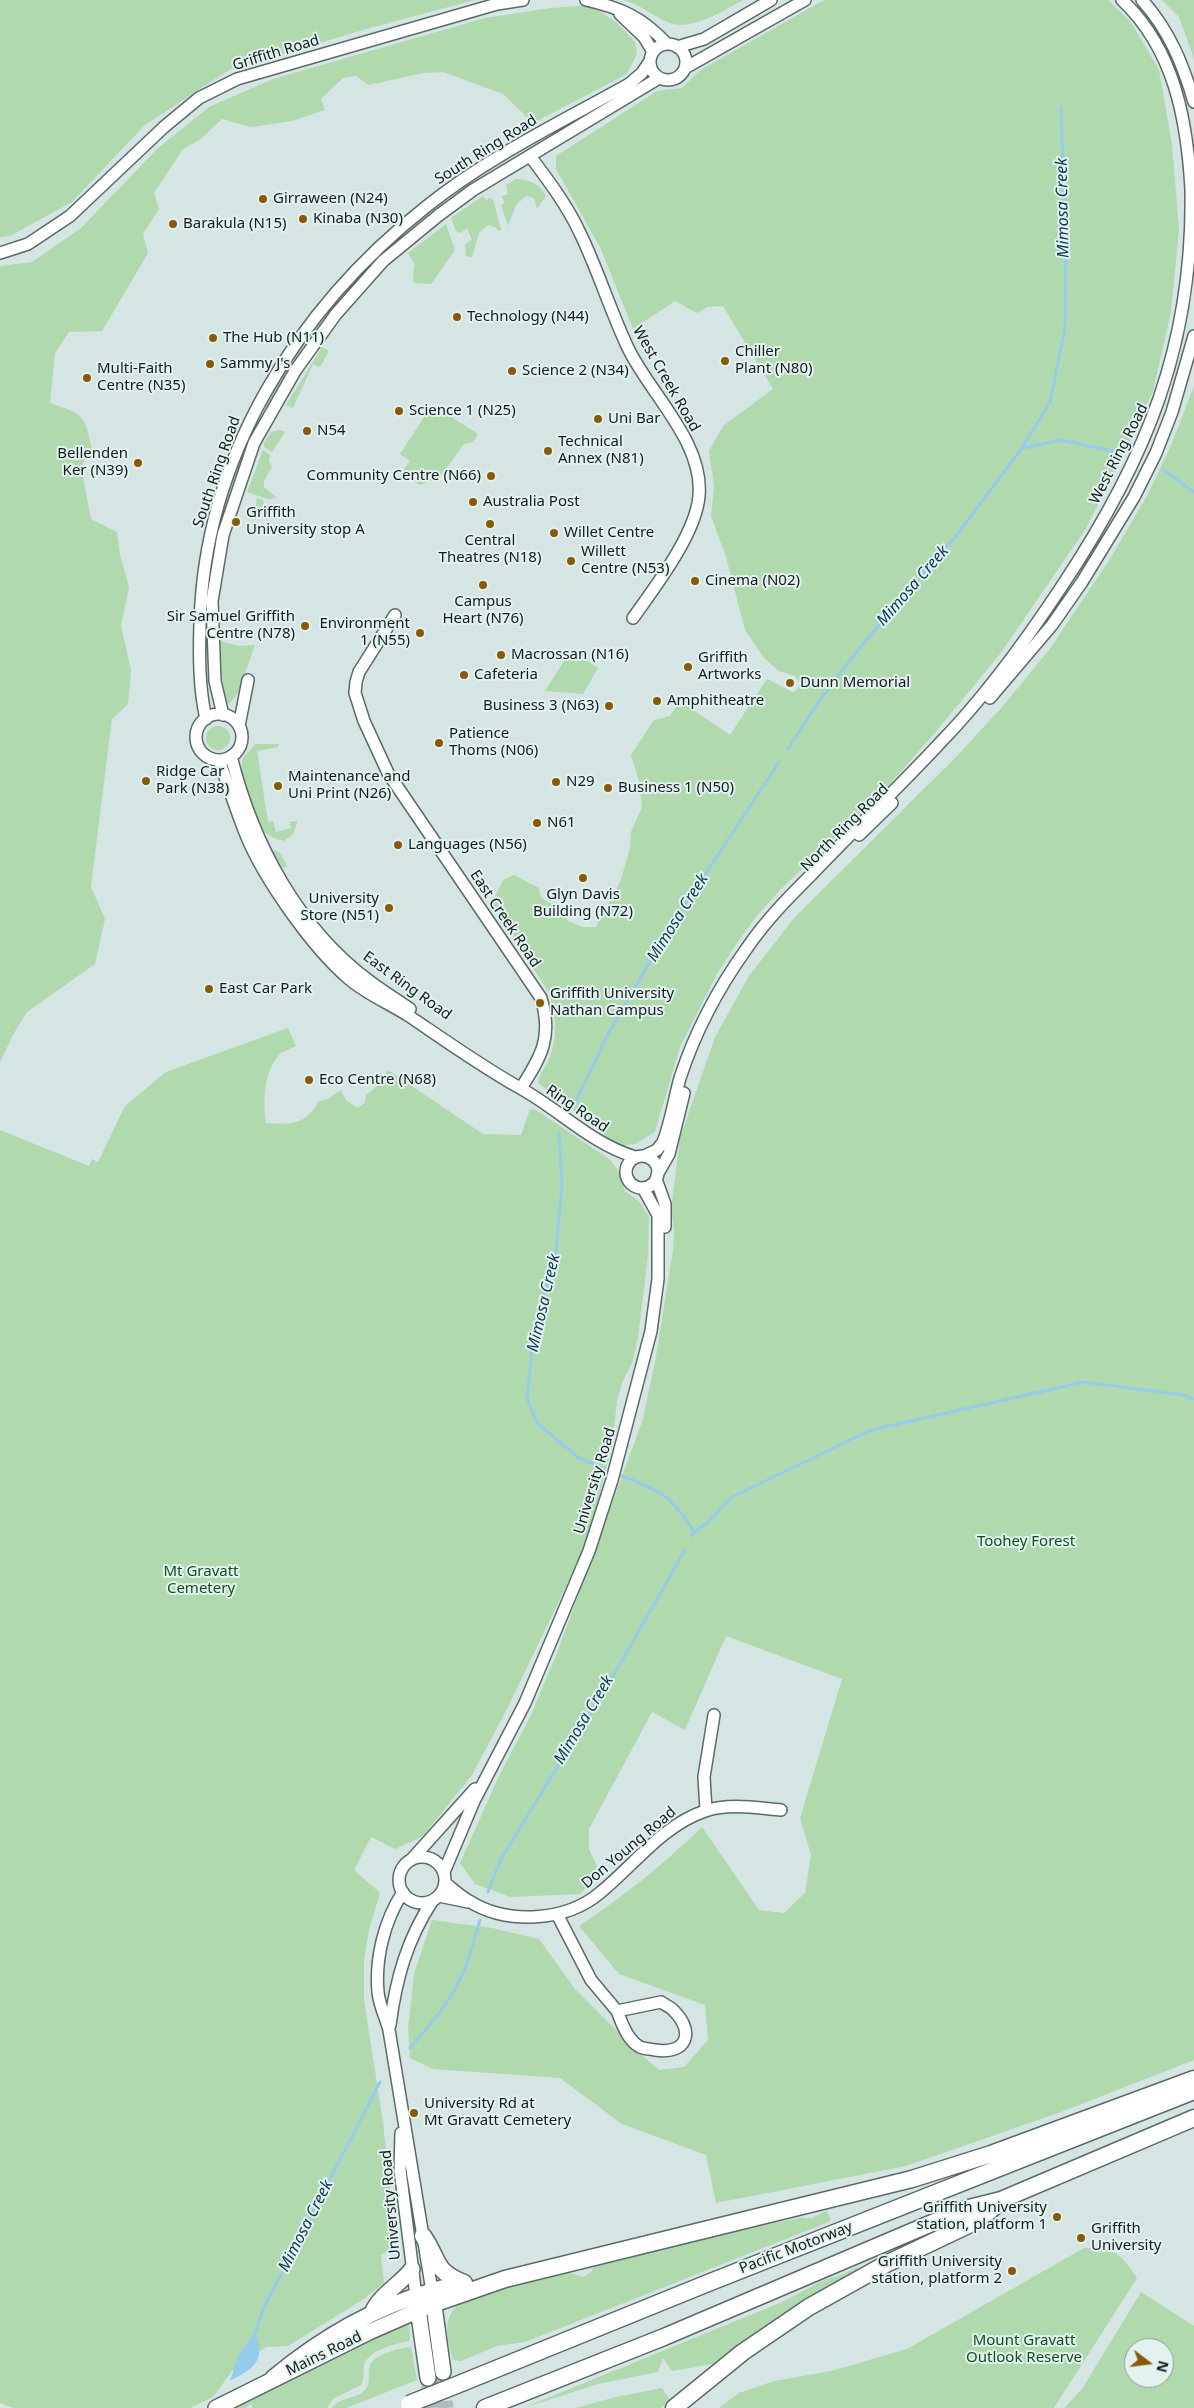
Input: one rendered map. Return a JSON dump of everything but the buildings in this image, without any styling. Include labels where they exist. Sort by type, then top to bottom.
[{"type":"highway","points":[[433,2298],[912,2179],[1000,2151],[1194,2079]]},
{"type":"highway","name":"Pacific Motorway","points":[[404,2406],[708,2283],[1194,2091]]},
{"type":"highway","name":"Pacific Motorway","points":[[485,2408],[664,2337],[966,2209],[1001,2200],[1194,2118]]},
{"type":"highway","points":[[674,2408],[743,2352],[809,2307],[886,2264],[979,2220],[1001,2200]]},
{"type":"highway","points":[[423,2236],[438,2267],[464,2283]]},
{"type":"highway","points":[[433,2298],[464,2283],[478,2280],[505,2279]]},
{"type":"main road","points":[[372,2314],[376,2304],[402,2282],[412,2269]]},
{"type":"main road","points":[[273,2378],[306,2350],[372,2314],[433,2298],[443,2372]]},
{"type":"main road","points":[[417,2303],[428,2378]]},
{"type":"main road","name":"Mains Road","points":[[216,2408],[417,2303]]},
{"type":"street","name":"Griffith Road","points":[[0,252],[28,244],[70,216],[164,127],[192,104],[237,79],[498,4],[524,0]]},
{"type":"street","points":[[586,0],[609,5],[644,22],[685,56],[682,74],[671,80],[660,78],[652,71],[651,57],[644,37],[631,23],[609,5]]},
{"type":"street","points":[[651,57],[656,48],[704,39],[771,0]]},
{"type":"street","points":[[684,68],[806,0]]},
{"type":"street","name":"West Ring Road","points":[[1122,0],[1140,17],[1150,31],[1174,80],[1185,126],[1190,169],[1193,257],[1181,329],[1163,399],[1142,450],[1099,527],[1111,534],[1134,496],[1156,453],[1172,412],[1194,336]]},
{"type":"street","points":[[1142,0],[1169,36],[1185,69],[1194,102]]},
{"type":"street","name":"South Ring Road","points":[[206,719],[200,682],[199,645],[200,600],[207,549],[218,506],[250,419],[297,343],[351,276],[382,244],[427,206],[471,175],[629,84],[642,73],[651,57]]},
{"type":"street","name":"South Ring Road","points":[[225,715],[215,681],[212,648],[212,601],[220,553],[233,502],[254,443],[295,371],[336,314],[383,261],[466,195],[660,78]]},
{"type":"street","name":"West Creek Road","points":[[530,156],[556,192],[580,233],[629,350],[685,439],[697,466],[700,495],[696,516],[688,534],[633,618]]},
{"type":"street","name":"North Ring Road","points":[[639,1157],[657,1150],[663,1142],[681,1075],[698,1032],[722,986],[746,948],[781,904],[942,741],[989,687],[1036,625],[1099,527]]},
{"type":"street","name":"North Ring Road","points":[[657,1177],[669,1154],[696,1051],[726,989],[749,953],[778,917],[947,745],[1034,646],[1082,582],[1111,534]]},
{"type":"street","name":"East Creek Road","points":[[395,614],[359,672],[355,693],[364,721],[388,773],[541,998],[545,1012],[546,1040],[542,1055],[521,1088]]},
{"type":"street","points":[[248,680],[239,726],[242,740],[240,747],[232,756],[219,760],[204,754],[198,744],[198,731],[206,719],[225,715],[241,696],[248,680]]},
{"type":"street","points":[[225,715],[239,726]]},
{"type":"street","name":"East Ring Road","points":[[232,756],[239,785],[257,835],[283,883],[310,924],[371,983],[468,1048],[521,1088]]},
{"type":"street","name":"East Ring Road","points":[[219,760],[246,836],[276,889],[309,936],[335,966],[364,991],[406,1014],[503,1080]]},
{"type":"street","name":"Ring Road","points":[[503,1080],[521,1088],[602,1145],[639,1157]]},
{"type":"street","points":[[602,1145],[626,1172]]},
{"type":"street","points":[[657,1177],[648,1187],[633,1186],[626,1177],[628,1163],[639,1157],[656,1164],[665,1211],[662,1268],[658,1276]]},
{"type":"street","name":"University Road","points":[[444,1877],[491,1768],[525,1703],[596,1531],[622,1442],[651,1331],[658,1276],[658,1215],[643,1188]]},
{"type":"street","points":[[706,1810],[704,1777],[714,1715]]},
{"type":"street","name":"University Road","points":[[412,1860],[466,1801],[491,1768]]},
{"type":"street","name":"Don Young Road","points":[[436,1898],[470,1902],[499,1914],[528,1918],[557,1914],[581,1906],[601,1893],[631,1862],[665,1835],[687,1819],[706,1810],[734,1806],[781,1810]]},
{"type":"street","points":[[420,1857],[434,1860],[444,1877],[436,1898],[426,1902],[413,1901],[403,1892],[399,1879],[401,1872],[412,1860],[420,1857]]},
{"type":"street","name":"Don Young Road","points":[[444,1877],[470,1902]]},
{"type":"street","name":"University Road","points":[[403,1892],[395,1904],[386,1927],[378,1962],[378,1994],[389,2030],[401,2112],[413,2166],[433,2298]]},
{"type":"street","name":"University Road","points":[[389,2030],[394,1997],[403,1961],[416,1925],[436,1898]]},
{"type":"street","points":[[557,1914],[591,1980],[617,2011],[627,2035],[640,2047],[666,2051],[677,2050],[682,2045],[685,2038],[682,2022],[674,2010],[661,2002],[617,2011]]},
{"type":"street","name":"University Road","points":[[401,2112],[400,2170],[417,2303]]},
{"type":"green space","points":[[0,0],[475,0],[373,27],[229,70],[145,125],[72,202],[10,236],[0,237]]},
{"type":"green space","points":[[624,0],[743,0],[709,18],[681,25],[667,22]]},
{"type":"green space","points":[[824,0],[1108,0],[1130,21],[1159,70],[1172,145],[1179,229],[1171,312],[1153,391],[1127,448],[1085,530],[1000,654],[933,735],[883,792],[781,889],[755,918],[717,974],[680,1047],[655,1132],[635,1144],[619,1146],[538,1083],[553,1049],[555,1024],[551,999],[548,991],[491,904],[503,880],[514,875],[539,888],[541,898],[560,909],[568,921],[583,927],[596,927],[620,882],[630,848],[631,832],[642,807],[639,781],[631,755],[654,720],[670,716],[680,701],[730,735],[767,679],[792,692],[797,690],[800,683],[795,676],[779,671],[764,658],[745,630],[726,557],[711,516],[714,486],[709,451],[723,426],[773,389],[723,306],[707,307],[697,313],[675,301],[633,329],[601,249],[556,169],[556,156],[657,91],[682,88],[699,71]]},
{"type":"green space","points":[[1162,0],[1194,0],[1194,59],[1179,17]]},
{"type":"green space","points":[[592,5],[618,24],[635,42],[637,54],[627,74],[533,123],[503,94],[443,72],[423,73],[369,85],[356,76],[343,78],[321,99],[325,110],[292,121],[250,127],[222,119],[201,139],[183,149],[154,193],[159,209],[143,234],[148,253],[102,331],[69,332],[55,353],[50,403],[76,413],[84,422],[92,449],[81,466],[91,519],[117,532],[120,555],[129,587],[121,626],[131,670],[128,704],[112,719],[91,887],[105,919],[95,964],[27,1012],[0,1062],[0,266],[32,262],[81,228],[157,149],[209,107],[273,79],[485,18],[551,8]]},
{"type":"green space","points":[[516,179],[534,183],[541,188],[546,196],[537,209],[534,198],[526,196],[516,205],[508,226],[501,205],[504,203],[502,196],[508,194],[506,185]]},
{"type":"green space","points":[[483,196],[487,201],[488,198],[493,199],[501,230],[499,231],[495,227],[488,225],[479,233],[472,257],[466,256],[465,244],[472,240],[467,228],[460,233],[456,231],[451,218]]},
{"type":"green space","points":[[446,224],[455,250],[431,284],[414,283],[415,265],[408,253]]},
{"type":"green space","points":[[363,272],[364,274],[269,408],[265,407],[284,371],[329,307]]},
{"type":"green space","points":[[322,347],[329,351],[320,367],[313,364],[293,408],[286,405]]},
{"type":"green space","name":"Toohey Forest","points":[[1194,386],[1194,2060],[1061,2112],[906,2166],[716,2203],[706,2155],[622,2124],[560,2078],[433,2069],[410,2058],[408,2029],[414,1974],[432,1920],[492,1928],[539,1939],[575,1989],[634,2048],[659,2070],[684,2067],[708,2040],[705,2005],[619,1974],[579,1926],[643,1879],[702,1827],[759,1910],[784,1913],[805,1893],[811,1855],[800,1818],[842,1679],[726,1636],[685,1730],[652,1712],[589,1829],[589,1849],[600,1873],[580,1894],[510,1897],[475,1884],[460,1863],[499,1776],[531,1715],[557,1653],[643,1419],[656,1357],[673,1250],[674,1230],[671,1209],[680,1138],[715,1037],[749,976],[794,918],[957,756],[1002,707],[1049,650],[1110,559],[1148,494],[1172,443]]},
{"type":"green space","points":[[445,413],[478,434],[473,442],[464,444],[438,478],[420,485],[401,473],[410,461],[400,454],[426,414]]},
{"type":"green space","points":[[252,428],[257,431],[210,598],[208,579],[214,536],[228,489]]},
{"type":"green space","points":[[280,430],[285,432],[272,452],[264,447],[264,443],[271,432]]},
{"type":"green space","points":[[263,450],[270,455],[269,461],[272,467],[264,481],[264,487],[277,498],[268,499],[247,492]]},
{"type":"green space","points":[[257,498],[263,500],[264,503],[256,512],[251,535]]},
{"type":"green space","points":[[221,641],[238,646],[255,645],[238,693],[229,704],[224,692]]},
{"type":"green space","points":[[571,650],[598,668],[583,694],[545,691]]},
{"type":"green space","points":[[218,726],[227,729],[230,738],[227,747],[218,750],[209,747],[206,738],[209,729]]},
{"type":"green space","points":[[255,744],[279,744],[278,747],[257,751],[268,822],[273,821],[276,832],[291,828],[289,822],[298,821],[293,834],[284,841],[276,839],[264,831],[256,818],[248,798],[243,778],[242,762],[244,756]]},
{"type":"green space","points":[[270,848],[280,853],[287,866],[285,868],[278,865]]},
{"type":"green space","name":"Mt Gravatt Cemetery","points":[[288,1028],[296,1046],[280,1054],[270,1070],[265,1088],[266,1123],[283,1124],[297,1122],[309,1115],[319,1101],[328,1099],[341,1090],[346,1100],[357,1108],[365,1103],[366,1095],[377,1086],[388,1070],[483,1134],[521,1135],[530,1109],[536,1110],[609,1159],[618,1170],[625,1191],[639,1201],[649,1217],[648,1256],[638,1338],[632,1363],[622,1383],[617,1401],[612,1446],[587,1543],[506,1711],[472,1775],[423,1836],[395,1849],[371,1837],[354,1870],[380,1893],[369,1930],[364,1961],[364,2000],[383,2122],[396,2246],[381,2255],[384,2283],[364,2299],[288,2346],[266,2347],[232,2371],[213,2397],[190,2408],[13,2408],[0,2403],[0,1130],[89,1166],[92,1159],[98,1162],[125,1106],[166,1072]]},
{"type":"green space","points":[[826,2211],[831,2219],[829,2222],[525,2342],[497,2346],[461,2361],[453,2360],[447,2327],[448,2320],[456,2306],[464,2300],[562,2270],[583,2277],[592,2271],[594,2264],[611,2259],[621,2260],[627,2256],[755,2227],[800,2218],[812,2218]]},
{"type":"green space","name":"Mount Gravatt Outlook Reserve","points":[[1084,2248],[1110,2250],[1116,2253],[1137,2278],[1054,2408],[719,2408],[739,2393],[774,2381],[831,2371],[907,2349]]},
{"type":"green space","points":[[857,2267],[859,2271],[758,2332],[713,2364],[672,2371],[663,2358],[658,2372],[598,2384],[523,2408],[782,2302],[822,2281]]},
{"type":"green space","points":[[1141,2292],[1194,2326],[1194,2408],[1064,2408],[1082,2389]]},
{"type":"green space","points":[[409,2319],[410,2341],[384,2348],[371,2355],[364,2365],[361,2385],[333,2399],[327,2408],[252,2408],[252,2404],[245,2408],[233,2408]]},
{"type":"green space","points":[[411,2347],[417,2380],[346,2408],[332,2408],[338,2402],[359,2394],[366,2389],[369,2369],[376,2358],[394,2350]]},
{"type":"green space","points":[[662,2388],[670,2400],[661,2408],[575,2408],[616,2397]]},
{"type":"water","points":[[255,2333],[259,2351],[258,2358],[245,2373],[230,2381],[238,2356]]},
{"type":"waterway","name":"Mimosa Creek","points":[[788,749],[819,701],[862,645],[956,536],[1022,448],[1050,402],[1065,328],[1066,248],[1061,108]]},
{"type":"waterway","name":"Mimosa Creek","points":[[1023,448],[1061,440],[1120,453]]},
{"type":"waterway","name":"Mimosa Creek","points":[[1164,470],[1194,492]]},
{"type":"waterway","name":"Mimosa Creek","points":[[573,1107],[607,1036],[664,937],[779,762]]},
{"type":"waterway","name":"Mimosa Creek","points":[[559,1133],[562,1185],[556,1251],[534,1332],[527,1398],[537,1423],[579,1458],[601,1467]]},
{"type":"waterway","points":[[694,1532],[707,1523],[732,1497],[871,1430],[1084,1382],[1183,1395],[1194,1399]]},
{"type":"waterway","name":"Mimosa Creek","points":[[622,1476],[647,1486],[672,1502],[694,1532],[692,1536]]},
{"type":"waterway","name":"Mimosa Creek","points":[[488,1892],[501,1859],[616,1671],[685,1550]]},
{"type":"waterway","name":"Mimosa Creek","points":[[410,2048],[448,2001],[467,1962],[480,1920]]},
{"type":"waterway","name":"Mimosa Creek","points":[[254,2336],[263,2309],[380,2082]]},
{"type":"tunnel","points":[[428,2378],[431,2408]]},
{"type":"tunnel","points":[[443,2378],[446,2408]]},
{"type":"place","name":"Girraween (N24)","points":[[263,199]]},
{"type":"place","name":"Kinaba (N30)","points":[[303,219]]},
{"type":"place","name":"Barakula (N15)","points":[[173,224]]},
{"type":"place","name":"Technology (N44)","points":[[457,317]]},
{"type":"place","name":"The Hub (N11)","points":[[213,338]]},
{"type":"place","name":"Chiller Plant (N80)","points":[[725,361]]},
{"type":"place","name":"Sammy J's","points":[[210,364]]},
{"type":"place","name":"Science 2 (N34)","points":[[512,371]]},
{"type":"place","name":"Multi-Faith Centre (N35)","points":[[87,378]]},
{"type":"place","name":"Science 1 (N25)","points":[[399,411]]},
{"type":"place","name":"Uni Bar","points":[[598,419]]},
{"type":"place","name":"N54","points":[[307,431]]},
{"type":"place","name":"Technical Annex (N81)","points":[[548,451]]},
{"type":"place","name":"Bellenden Ker (N39)","points":[[138,463]]},
{"type":"place","name":"Community Centre (N66)","points":[[491,476]]},
{"type":"place","name":"Australia Post","points":[[473,502]]},
{"type":"place","name":"Griffith University stop A","points":[[236,522]]},
{"type":"place","name":"Central Theatres (N18)","points":[[490,524]]},
{"type":"place","name":"Willet Centre","points":[[554,533]]},
{"type":"place","name":"Willett Centre (N53)","points":[[571,561]]},
{"type":"place","name":"Cinema (N02)","points":[[695,581]]},
{"type":"place","name":"Campus Heart (N76)","points":[[483,585]]},
{"type":"place","name":"Sir Samuel Griffith Centre (N78)","points":[[305,626]]},
{"type":"place","name":"Environment 1 (N55)","points":[[420,633]]},
{"type":"place","name":"Macrossan (N16)","points":[[501,655]]},
{"type":"place","name":"Griffith Artworks","points":[[688,667]]},
{"type":"place","name":"Cafeteria","points":[[464,675]]},
{"type":"place","name":"Dunn Memorial","points":[[790,683]]},
{"type":"place","name":"Amphitheatre","points":[[657,701]]},
{"type":"place","name":"Business 3 (N63)","points":[[609,706]]},
{"type":"place","name":"Patience Thoms (N06)","points":[[439,743]]},
{"type":"place","name":"Ridge Car Park (N38)","points":[[146,781]]},
{"type":"place","name":"N29","points":[[556,782]]},
{"type":"place","name":"Maintenance and Uni Print (N26)","points":[[278,786]]},
{"type":"place","name":"Business 1 (N50)","points":[[608,788]]},
{"type":"place","name":"N61","points":[[537,823]]},
{"type":"place","name":"Languages (N56)","points":[[398,845]]},
{"type":"place","name":"Glyn Davis Building (N72)","points":[[583,878]]},
{"type":"place","name":"University Store (N51)","points":[[389,908]]},
{"type":"place","name":"East Car Park","points":[[209,989]]},
{"type":"place","name":"Griffith University Nathan Campus","points":[[540,1003]]},
{"type":"place","name":"Eco Centre (N68)","points":[[309,1080]]},
{"type":"place","name":"University Rd at Mt Gravatt Cemetery","points":[[414,2113]]},
{"type":"place","name":"Griffith University station, platform 1","points":[[1057,2217]]},
{"type":"place","name":"Griffith University","points":[[1081,2238]]},
{"type":"place","name":"Griffith University station, platform 2","points":[[1012,2271]]}]
